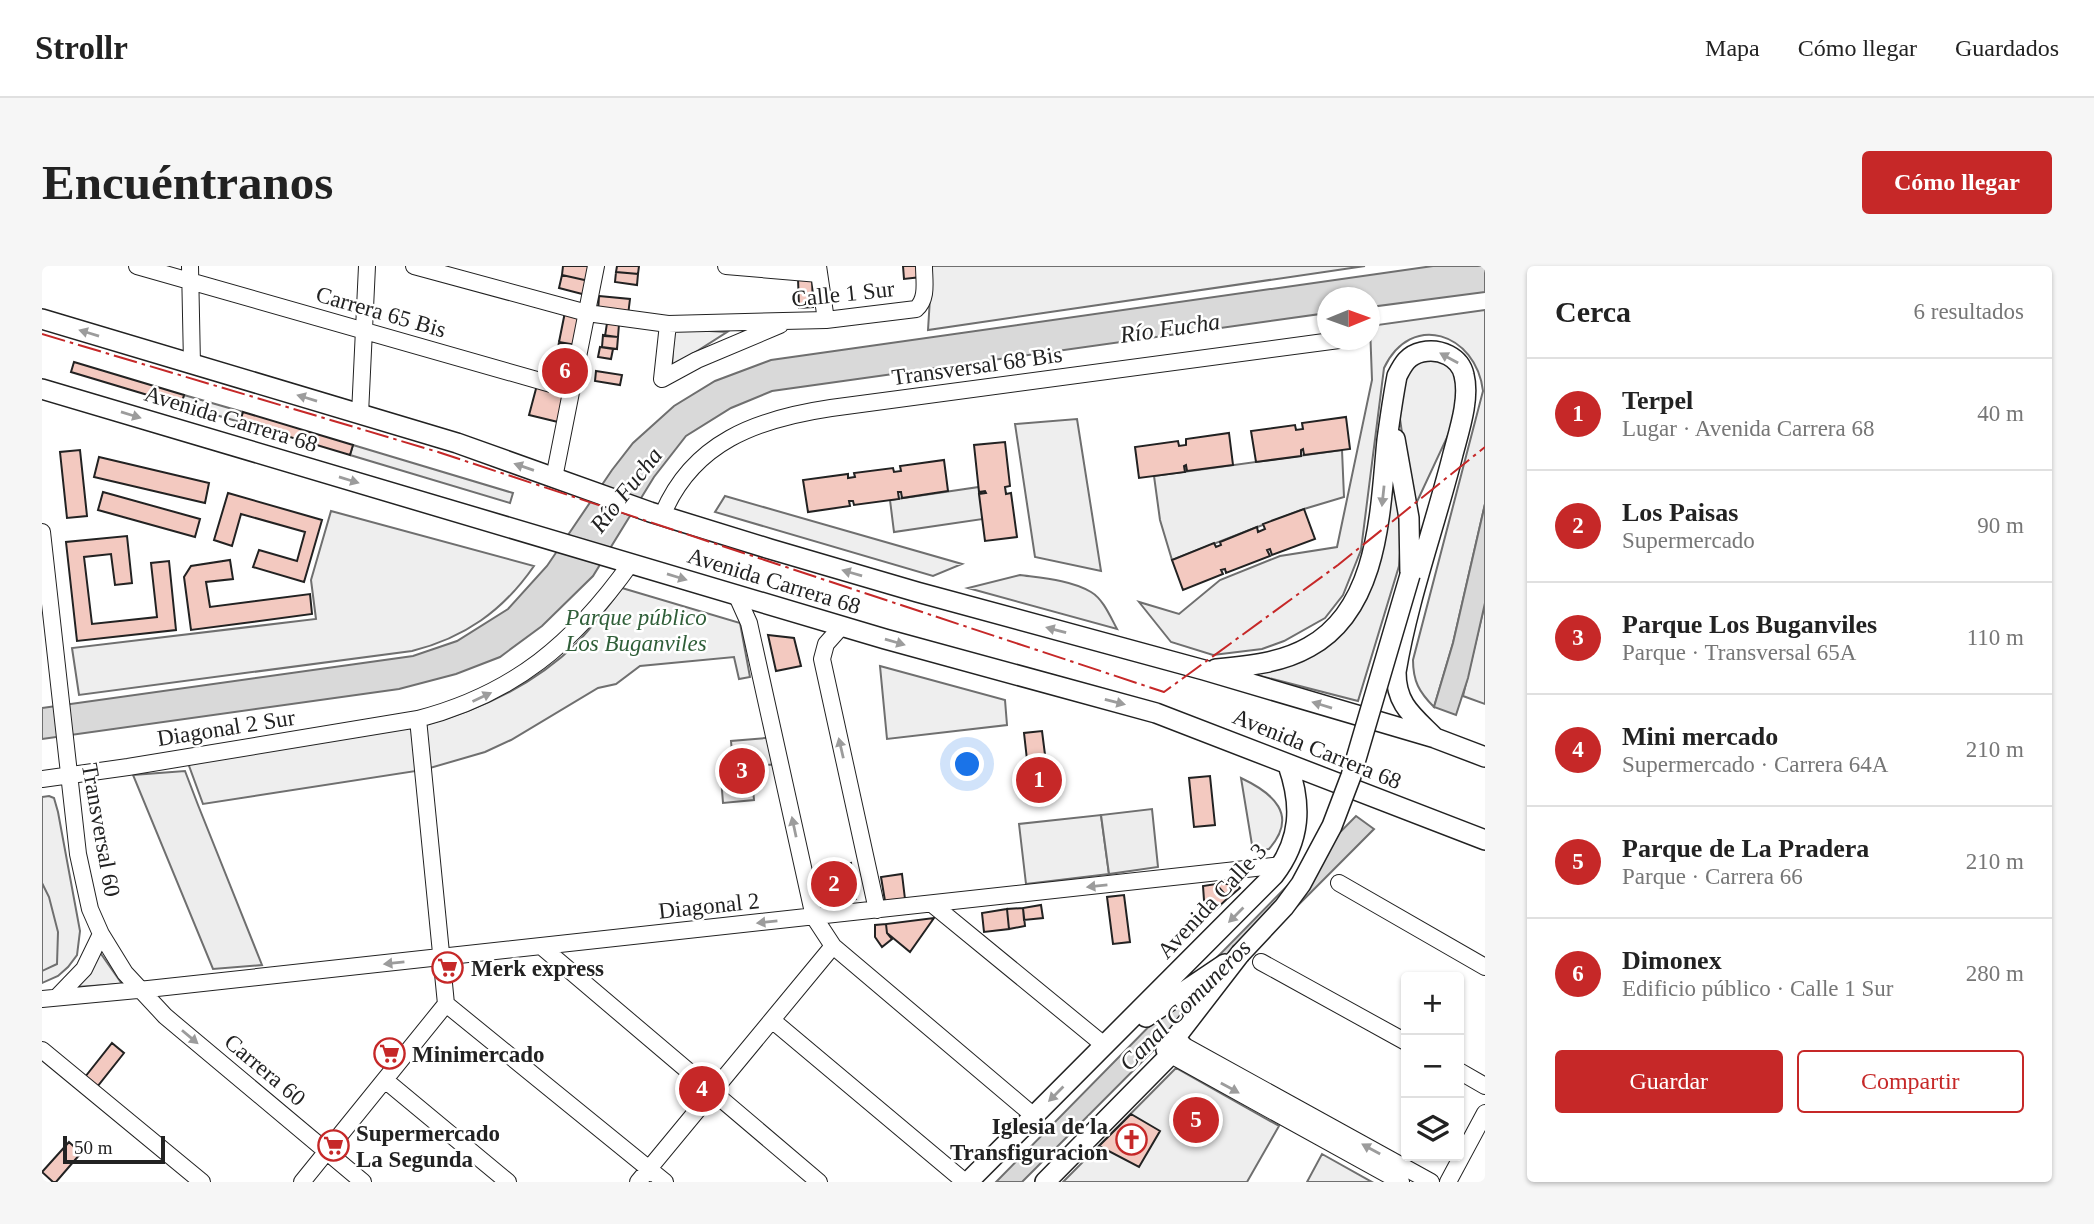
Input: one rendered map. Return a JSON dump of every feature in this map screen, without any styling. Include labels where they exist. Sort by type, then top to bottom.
[{"type":"main road","name":"Avenida Carrera 68","points":[[42,319],[457,443],[656,514],[917,592],[1205,670],[1435,738],[1485,757]]},
{"type":"main road","name":"Avenida Calle 3","points":[[1205,670],[1262,664],[1293,654],[1321,640],[1346,614],[1366,572],[1378,532],[1397,376],[1403,363],[1412,355],[1425,351],[1441,352],[1460,363],[1464,374],[1465,396],[1396,672],[1401,700],[1435,738]]},
{"type":"main road","name":"Avenida Carrera 68","points":[[42,389],[842,626],[1156,713],[1485,840]]},
{"type":"main road","name":"Avenida Calle 3","points":[[1392,404],[1393,427],[1409,519],[1410,575]]},
{"type":"main road","name":"Avenida Calle 3","points":[[1045,1182],[1141,1085],[1178,1041],[1240,954],[1284,907],[1301,884],[1332,826],[1351,776],[1427,511],[1461,418]]},
{"type":"main road","name":"Avenida Calle 3","points":[[967,1182],[1266,885],[1282,865],[1293,843],[1298,819],[1297,795],[1288,765]]},
{"type":"main road","name":"Avenida Calle 3","points":[[1104,1045],[1240,954]]},
{"type":"main road","name":"Avenida Calle 3","points":[[1141,1085],[1178,1041]]},
{"type":"street","name":"Carrera 65 Bis","points":[[137,266],[190,274],[364,331],[572,390]]},
{"type":"street","points":[[360,414],[368,266]]},
{"type":"street","points":[[414,266],[587,313],[668,324],[786,322]]},
{"type":"street","points":[[554,478],[596,266]]},
{"type":"street","points":[[726,266],[819,270],[825,320]]},
{"type":"street","name":"Calle 1 Sur","points":[[668,324],[662,379],[696,360],[786,322],[916,309],[924,298],[924,266]]},
{"type":"street","points":[[190,274],[192,364]]},
{"type":"street","name":"Transversal 68 Bis","points":[[656,514],[689,469],[710,450],[741,433],[780,418],[831,408],[1317,343]]},
{"type":"street","name":"Transversal 60","points":[[42,532],[67,774],[83,884],[101,934],[125,973],[140,990]]},
{"type":"street","name":"Diagonal 2 Sur","points":[[42,779],[418,719],[446,712],[501,689],[539,664],[591,616],[631,563]]},
{"type":"street","points":[[736,594],[749,624],[814,917],[833,946],[1034,1116]]},
{"type":"street","points":[[842,626],[826,644],[822,659],[877,910]]},
{"type":"street","points":[[418,719],[446,1004],[665,1182]]},
{"type":"street","name":"Diagonal 2","points":[[50,997],[440,958],[1282,865]]},
{"type":"street","points":[[1339,883],[1485,967]]},
{"type":"street","points":[[932,904],[1104,1045]]},
{"type":"street","points":[[50,997],[84,969],[101,934]]},
{"type":"street","points":[[638,1182],[833,946]]},
{"type":"street","points":[[542,947],[819,1182]]},
{"type":"street","points":[[1261,962],[1401,1039]]},
{"type":"street","name":"Carrera 60","points":[[140,990],[165,1016],[363,1182]]},
{"type":"street","points":[[302,1182],[446,1004]]},
{"type":"street","points":[[772,1020],[967,1182]]},
{"type":"street","points":[[1178,1041],[1401,1182]]},
{"type":"street","points":[[1178,1041],[1431,1182]]},
{"type":"street","points":[[42,1050],[202,1182]]},
{"type":"street","points":[[1464,1074],[1485,1086]]},
{"type":"street","points":[[384,1080],[508,1182]]},
{"type":"street","points":[[1448,1182],[1485,1114]]},
{"type":"green space","points":[[932,266],[1365,266],[928,330]]},
{"type":"green space","points":[[1485,310],[1485,504],[1453,643],[1434,707],[1418,686],[1413,660],[1483,391],[1478,371],[1468,355],[1456,343],[1441,336],[1425,335],[1410,339],[1396,350],[1384,368],[1361,550],[1343,595],[1325,618],[1284,641],[1262,649],[1213,655],[1171,642],[1139,602],[1179,614],[1220,580],[1280,556],[1337,547],[1372,380],[1371,350],[1380,350],[1380,325]]},
{"type":"green space","points":[[674,329],[727,332],[672,367]]},
{"type":"green space","points":[[1434,356],[1457,373],[1458,400],[1450,431],[1415,506],[1412,503],[1398,405],[1410,365]]},
{"type":"green space","points":[[1077,419],[1101,571],[1035,557],[1015,424]]},
{"type":"green space","points":[[1394,469],[1401,539],[1399,566],[1358,701],[1249,673],[1345,624]]},
{"type":"green space","points":[[725,496],[962,564],[933,576],[715,512]]},
{"type":"green space","points":[[331,511],[534,566],[509,596],[481,620],[449,639],[412,651],[79,695],[72,648],[316,619],[311,580]]},
{"type":"green space","points":[[1020,575],[1066,582],[1091,592],[1103,603],[1117,629],[968,588]]},
{"type":"green space","name":"Parque público Los Buganviles","points":[[622,588],[740,623],[750,677],[739,679],[734,657],[640,666],[616,684],[598,688],[511,740],[485,752],[430,768],[425,725],[466,712],[506,694],[543,671],[577,643]]},
{"type":"green space","points":[[1485,603],[1485,704],[1463,696]]},
{"type":"green space","points":[[880,666],[1005,700],[1007,725],[887,739]]},
{"type":"green space","points":[[413,727],[416,771],[203,804],[188,763]]},
{"type":"green space","points":[[777,737],[781,764],[751,766],[754,800],[723,803],[721,777],[734,776],[731,741]]},
{"type":"green space","points":[[1241,778],[1272,798],[1282,816],[1278,837],[1269,849],[1253,851]]},
{"type":"green space","points":[[42,797],[54,798],[58,812],[80,931],[77,955],[58,976],[42,983]]},
{"type":"green space","points":[[1101,815],[1109,874],[1026,884],[1019,824]]},
{"type":"green space","points":[[99,951],[122,984],[75,987]]},
{"type":"green space","points":[[1176,1068],[1279,1126],[1247,1182],[1063,1182]]},
{"type":"green space","points":[[1322,1154],[1372,1182],[1307,1182]]},
{"type":"shaded area","points":[[184,395],[243,412],[240,422],[181,405]]},
{"type":"shaded area","points":[[353,445],[513,493],[510,503],[350,455]]},
{"type":"shaded area","points":[[1342,450],[1344,497],[1304,509],[1172,560],[1160,520],[1154,476]]},
{"type":"shaded area","points":[[979,487],[983,519],[894,532],[890,500]]},
{"type":"shaded area","points":[[185,771],[262,965],[213,969],[133,775]]},
{"type":"shaded area","points":[[1152,809],[1158,867],[1109,874],[1101,815]]},
{"type":"shaded area","points":[[42,883],[49,897],[58,932],[57,964],[42,971]]},
{"type":"water","name":"Río Fucha","points":[[1433,266],[1485,266],[1485,292],[1380,306],[1380,287],[1317,287],[1317,314],[772,391],[731,408],[686,436],[654,477],[593,576],[542,626],[500,657],[456,674],[399,689],[42,739],[42,708],[413,656],[457,641],[508,609],[547,566],[633,443],[674,406],[715,381],[771,360]]},
{"type":"water","points":[[1485,504],[1485,603],[1468,678],[1456,715],[1434,707],[1453,643]]},
{"type":"water","name":"Canal Comuneros","points":[[1356,816],[1374,829],[1022,1182],[996,1182]]},
{"type":"building","points":[[563,266],[592,266],[589,281],[562,275]]},
{"type":"building","points":[[617,266],[639,266],[638,274],[616,272]]},
{"type":"building","points":[[903,266],[920,266],[921,277],[904,279]]},
{"type":"building","points":[[616,272],[638,274],[637,285],[615,282]]},
{"type":"building","points":[[562,275],[589,281],[586,295],[559,288]]},
{"type":"building","points":[[798,278],[812,278],[813,307],[799,308]]},
{"type":"building","points":[[599,296],[630,299],[628,315],[598,312]]},
{"type":"building","points":[[565,312],[581,315],[576,345],[559,342]]},
{"type":"building","points":[[607,323],[619,324],[618,337],[605,336]]},
{"type":"building","points":[[603,335],[618,337],[617,349],[602,347]]},
{"type":"building","points":[[559,342],[576,345],[572,360],[557,356]]},
{"type":"building","points":[[600,347],[613,349],[611,359],[598,357]]},
{"type":"building","points":[[557,356],[572,360],[569,377],[553,373]]},
{"type":"building","points":[[74,362],[184,395],[181,405],[71,372]]},
{"type":"building","points":[[596,371],[622,375],[620,385],[595,381]]},
{"type":"building","points":[[537,385],[565,392],[558,422],[529,415]]},
{"type":"building","points":[[243,412],[353,445],[350,455],[240,422]]},
{"type":"building","points":[[1346,417],[1350,449],[1304,455],[1303,449],[1301,456],[1256,462],[1251,431],[1295,425],[1296,430],[1303,429],[1302,423]]},
{"type":"building","points":[[1229,433],[1233,465],[1187,471],[1186,465],[1185,472],[1139,478],[1135,447],[1178,441],[1179,446],[1186,445],[1186,439]]},
{"type":"building","points":[[1005,442],[1010,486],[1005,487],[1006,494],[1011,493],[1017,537],[985,541],[979,494],[986,493],[979,492],[974,445]]},
{"type":"building","points":[[80,450],[87,516],[67,518],[60,452]]},
{"type":"building","points":[[99,457],[209,483],[205,503],[94,477]]},
{"type":"building","points":[[944,460],[948,491],[902,498],[901,492],[898,492],[899,499],[854,505],[853,501],[849,501],[850,506],[808,512],[803,480],[848,474],[848,478],[855,477],[854,473],[893,468],[894,472],[901,471],[900,466]]},
{"type":"building","points":[[103,492],[200,519],[195,537],[98,510]]},
{"type":"building","points":[[228,493],[322,520],[304,582],[253,567],[259,550],[297,561],[305,532],[241,514],[232,546],[214,540]]},
{"type":"building","points":[[1304,509],[1315,539],[1272,555],[1270,549],[1267,550],[1270,556],[1226,573],[1225,569],[1221,570],[1223,574],[1183,590],[1172,560],[1214,543],[1216,547],[1221,545],[1220,542],[1257,527],[1258,532],[1265,529],[1263,524]]},
{"type":"building","points":[[127,536],[132,583],[115,585],[111,554],[84,557],[92,624],[157,617],[151,563],[169,561],[176,630],[77,641],[66,542]]},
{"type":"building","points":[[230,560],[233,579],[206,582],[210,607],[310,594],[312,614],[191,630],[184,577],[191,566]]},
{"type":"building","points":[[768,635],[794,638],[801,666],[776,671]]},
{"type":"building","points":[[1042,731],[1051,802],[1032,804],[1024,733]]},
{"type":"building","points":[[1210,776],[1215,825],[1194,827],[1189,778]]},
{"type":"building","points":[[851,863],[856,899],[845,901],[839,865]]},
{"type":"building","points":[[839,865],[845,901],[828,903],[823,867]]},
{"type":"building","points":[[902,874],[905,899],[885,901],[881,877]]},
{"type":"building","points":[[1216,884],[1228,898],[1214,911],[1204,900],[1203,886]]},
{"type":"building","points":[[1216,884],[1236,884],[1240,888],[1228,898]]},
{"type":"building","points":[[1124,895],[1130,942],[1113,944],[1107,897]]},
{"type":"building","points":[[1041,905],[1043,918],[1024,920],[1023,908]]},
{"type":"building","points":[[1023,908],[1025,926],[1009,929],[1007,909]]},
{"type":"building","points":[[1007,909],[1009,929],[984,932],[982,913]]},
{"type":"building","points":[[934,918],[910,952],[887,933],[886,924]]},
{"type":"building","points":[[886,924],[887,933],[892,939],[882,947],[875,937],[875,925]]},
{"type":"building","points":[[112,1043],[124,1053],[97,1087],[85,1077]]},
{"type":"building","name":"Iglesia de la Transfiguracion","points":[[1131,1114],[1160,1131],[1139,1167],[1099,1146]]},
{"type":"building","points":[[69,1142],[81,1153],[56,1182],[53,1182],[42,1172]]},
{"type":"power","points":[[42,334],[438,452],[1164,692],[1338,565],[1485,447]]},
{"type":"place","name":"Dimonex","points":[[565,371]]},
{"type":"place","name":"Parque Los Buganviles","points":[[742,771]]},
{"type":"place","name":"Terpel","points":[[1039,780]]},
{"type":"place","name":"Los Paisas","points":[[834,884]]},
{"type":"place","name":"Merk express","points":[[448,968]]},
{"type":"place","name":"Minimercado","points":[[389,1054]]},
{"type":"place","name":"Mini mercado","points":[[702,1089]]},
{"type":"place","name":"Parque de La Pradera","points":[[1196,1120]]},
{"type":"place","name":"Iglesia de la Transfiguracion","points":[[1131,1139]]},
{"type":"place","name":"Supermercado La Segunda","points":[[333,1146]]}]
